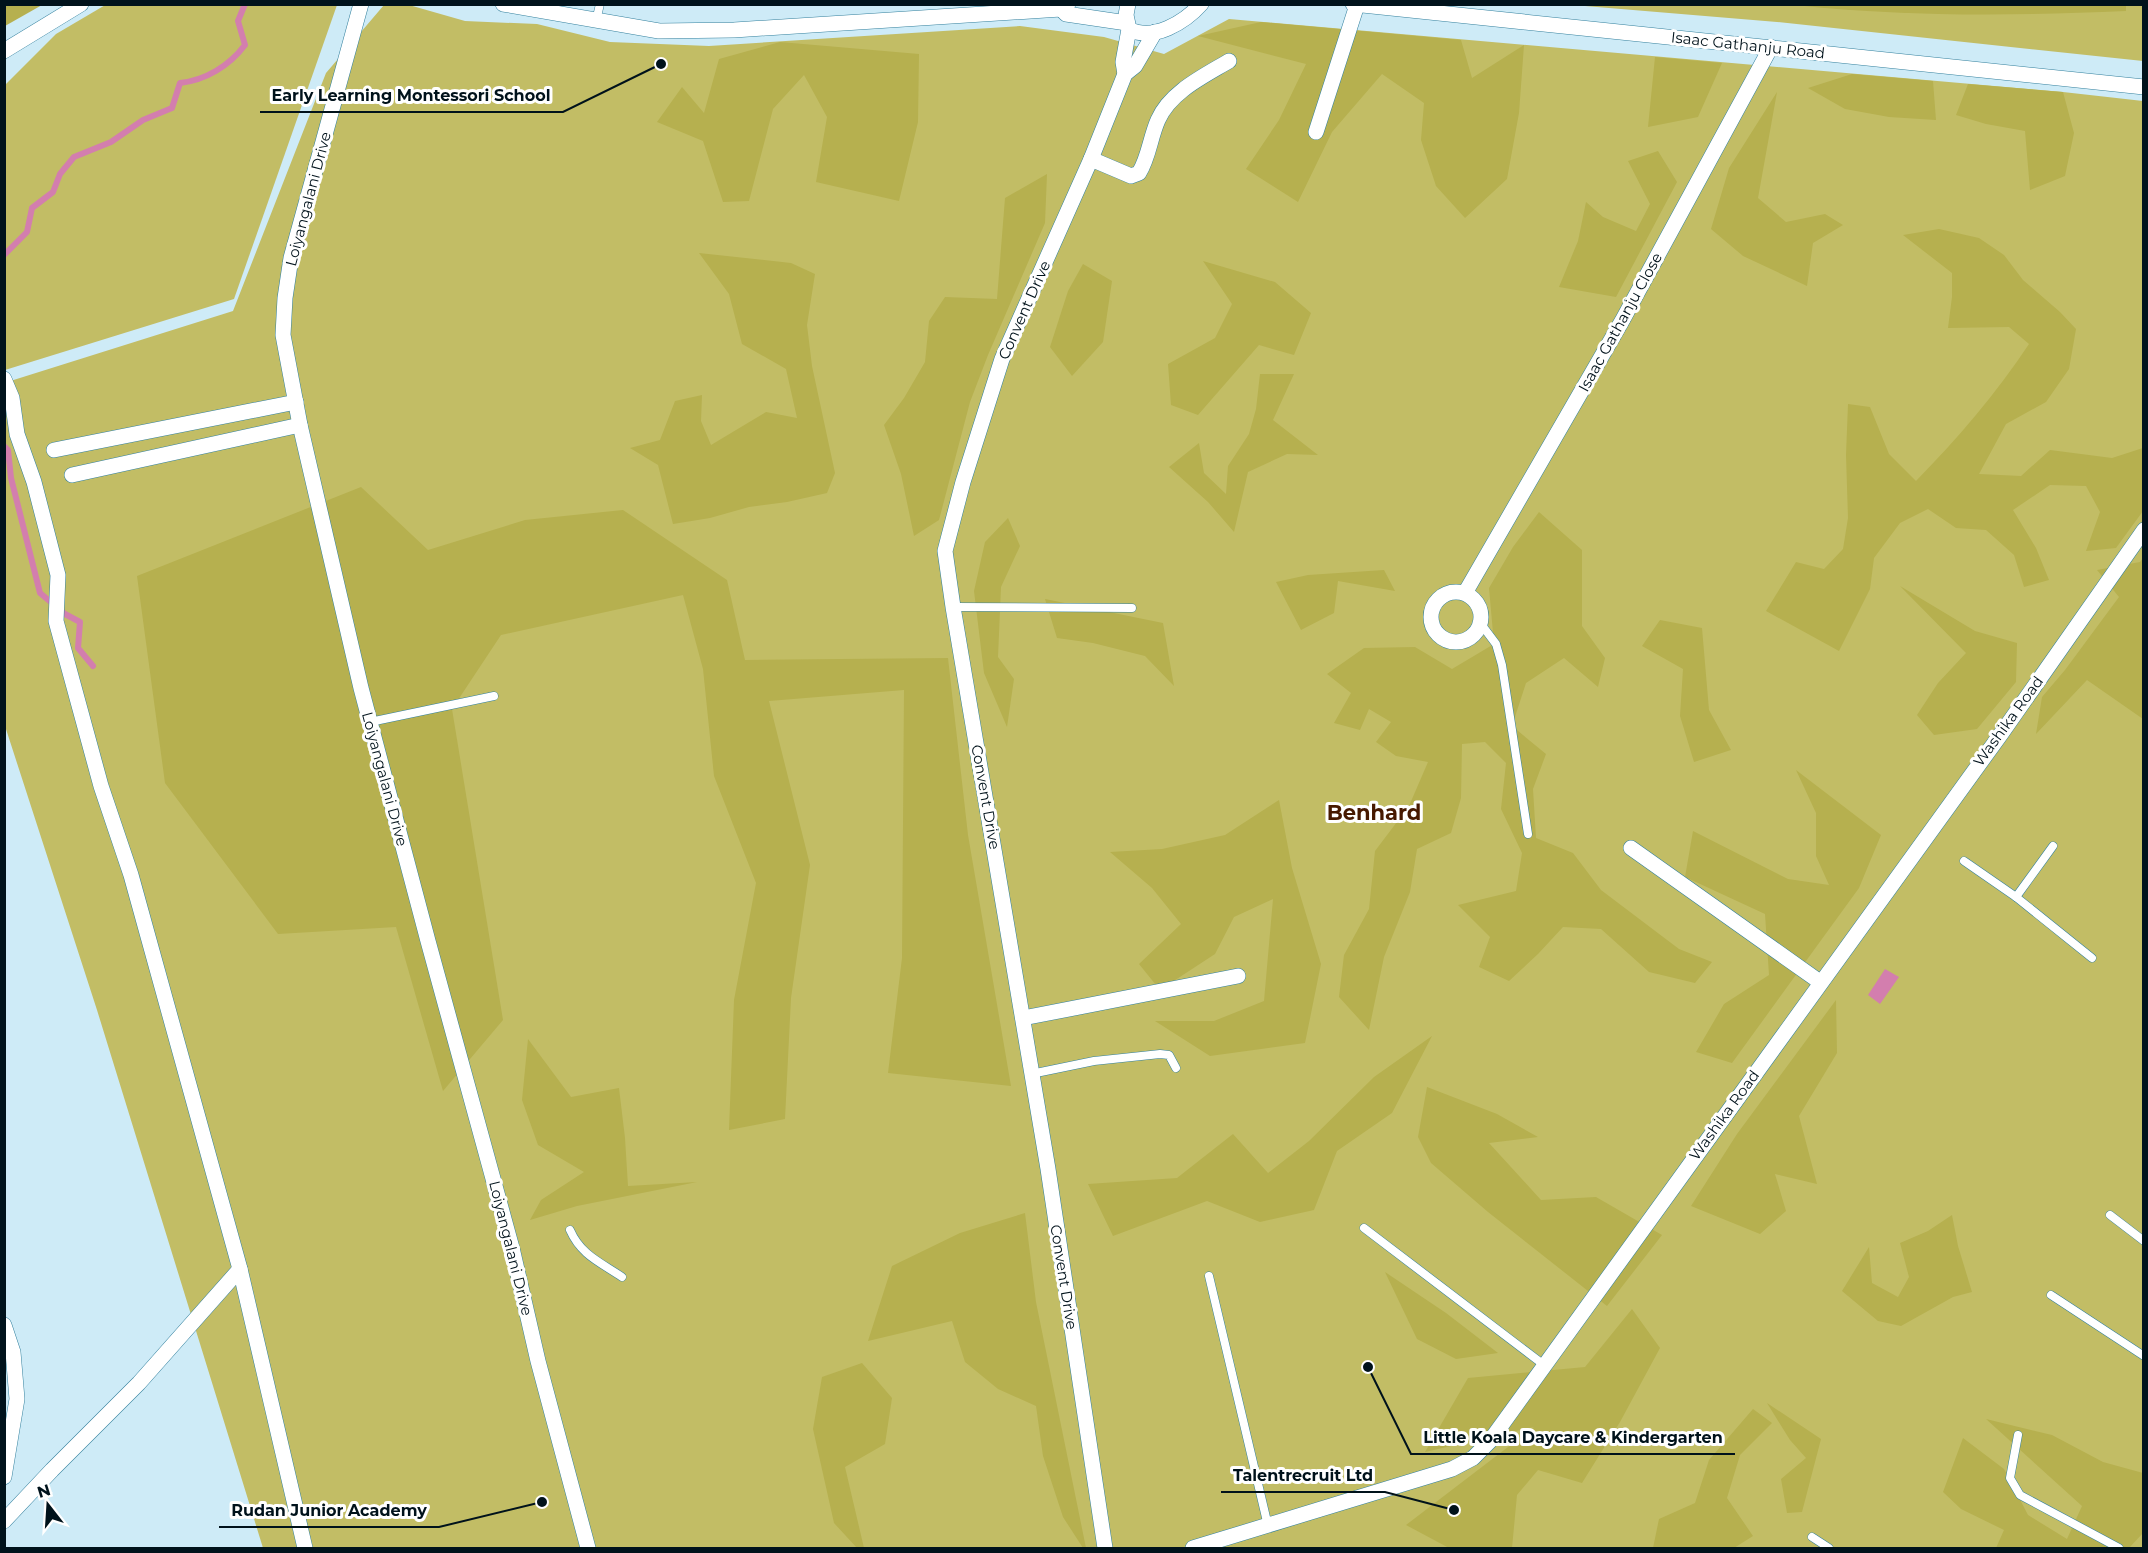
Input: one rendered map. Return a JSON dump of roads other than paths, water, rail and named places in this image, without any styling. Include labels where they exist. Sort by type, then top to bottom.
[{"type":"street","points":[[4,51],[81,4]]},
{"type":"street","name":"Loiyangalani Drive","points":[[361,4],[291,258],[285,298],[283,335],[300,425],[370,722],[512,1248],[538,1361],[588,1548]]},
{"type":"street","points":[[503,4],[659,31],[734,30],[1065,7],[1066,14],[1128,26],[1144,33],[1155,32],[1179,22],[1193,13],[1201,4]]},
{"type":"street","name":"Convent Drive","points":[[1125,74],[1123,62],[1128,26],[1126,15],[1128,4]]},
{"type":"street","points":[[1316,132],[1355,5]]},
{"type":"street","name":"Isaac Gathanju Road","points":[[1355,5],[2144,87]]},
{"type":"street","name":"Convent Drive","points":[[1105,1548],[1048,1169],[945,551],[963,482],[1002,359],[1091,159],[1125,74],[1135,66],[1155,32]]},
{"type":"street","name":"Isaac Gathanju Close","points":[[1465,593],[1622,321],[1771,47]]},
{"type":"street","points":[[1091,159],[1131,176],[1139,173],[1144,165],[1158,119],[1168,106],[1177,95],[1229,61]]},
{"type":"street","points":[[4,379],[12,398],[17,434],[34,482],[58,575],[56,621],[70,676],[131,875],[240,1269],[305,1548]]},
{"type":"street","points":[[54,450],[296,402]]},
{"type":"street","points":[[72,475],[300,425]]},
{"type":"street","name":"Washika Road","points":[[1193,1548],[1442,1472],[1473,1458],[1490,1441],[2001,734],[2144,530]]},
{"type":"street","points":[[1450,593],[1465,593],[1476,600],[1481,611],[1481,624],[1474,634],[1464,641],[1451,641],[1440,636],[1433,626],[1431,616],[1434,606],[1441,598],[1450,593]]},
{"type":"street","points":[[1631,848],[1820,982]]},
{"type":"street","points":[[1023,1018],[1238,976]]},
{"type":"street","points":[[4,1521],[139,1383],[240,1269]]},
{"type":"street","points":[[4,1325],[13,1352],[17,1399],[4,1477]]},
{"type":"lane","points":[[596,21],[600,4]]},
{"type":"lane","points":[[953,607],[1132,608]]},
{"type":"lane","points":[[1481,624],[1496,644],[1502,665],[1528,834]]},
{"type":"lane","points":[[370,722],[494,696]]},
{"type":"lane","points":[[2016,897],[2053,846]]},
{"type":"lane","points":[[1964,861],[2016,897],[2092,958]]},
{"type":"lane","points":[[1031,1074],[1094,1061],[1160,1053],[1169,1055],[1176,1068]]},
{"type":"lane","points":[[2110,1215],[2144,1241]]},
{"type":"lane","points":[[1364,1228],[1544,1365]]},
{"type":"lane","points":[[570,1230],[576,1244],[622,1277]]},
{"type":"lane","points":[[1209,1276],[1268,1526]]},
{"type":"lane","points":[[2050,1295],[2144,1356]]},
{"type":"lane","points":[[2018,1435],[2010,1478],[2020,1495],[2119,1548]]},
{"type":"lane","points":[[1812,1537],[1829,1548]]},
{"type":"waterway","points":[[4,255],[27,232],[32,208],[53,192],[60,174],[74,157],[111,142],[143,120],[172,108],[180,83],[199,79],[216,71],[239,53],[245,45],[238,21],[245,4]]},
{"type":"waterway","points":[[4,446],[8,450],[11,478],[40,593],[65,614],[80,622],[78,648],[93,666]]},
{"type":"place","name":"Early Learning Montessori School","points":[[661,64]]},
{"type":"place","name":"Little Koala Daycare & Kindergarten","points":[[1368,1367]]},
{"type":"place","name":"Rudan Junior Academy","points":[[542,1502]]},
{"type":"place","name":"Talentrecruit Ltd","points":[[1454,1510]]},
{"type":"district","name":"Benhard","points":[[1374,812]]}]
